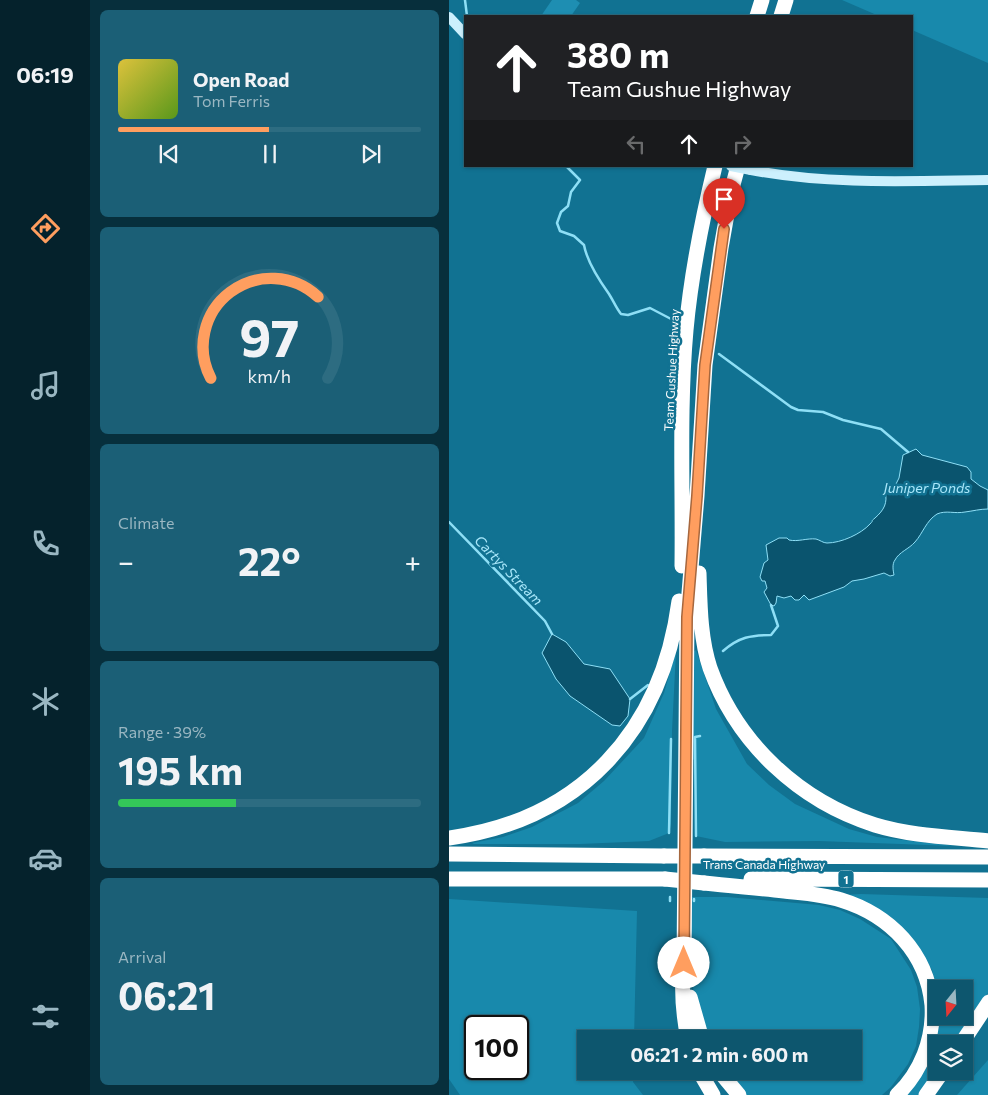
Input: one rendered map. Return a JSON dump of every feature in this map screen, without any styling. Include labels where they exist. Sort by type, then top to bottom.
[{"type":"highway","points":[[757,15],[762,0]]},
{"type":"highway","points":[[781,15],[786,0]]},
{"type":"highway","name":"Team Gushue Highway","points":[[682,577],[686,337],[697,249],[715,167]]},
{"type":"highway","points":[[687,1030],[683,996],[687,617],[708,336],[731,192],[745,168]]},
{"type":"highway","points":[[697,496],[699,599],[709,666],[723,698],[740,726],[763,755],[788,779],[816,799],[847,814],[877,825],[912,832],[988,841]]},
{"type":"highway","points":[[682,577],[687,617]]},
{"type":"highway","points":[[449,838],[504,826],[540,810],[568,794],[590,778],[618,750],[645,712],[663,673],[673,636],[682,577]]},
{"type":"highway","name":"Trans Canada Highway","points":[[449,854],[988,857]]},
{"type":"highway","name":"Trans Canada Highway","points":[[449,879],[665,879],[704,881],[988,880]]},
{"type":"highway","points":[[704,881],[813,894],[839,899],[865,909],[899,933],[920,961],[929,987],[932,1011],[929,1038],[921,1061],[910,1081],[897,1095]]},
{"type":"highway","points":[[684,963],[691,1001],[699,1030]]},
{"type":"highway","points":[[967,1035],[988,1002]]},
{"type":"highway","points":[[704,1080],[713,1095]]},
{"type":"highway","points":[[726,1080],[739,1095]]},
{"type":"highway","points":[[926,1095],[937,1080]]},
{"type":"main road","points":[[449,17],[464,33]]},
{"type":"main road","points":[[745,168],[801,178],[845,181],[988,180]]},
{"type":"shaded area","points":[[842,0],[988,0],[988,63],[913,30],[913,15],[877,15]]},
{"type":"shaded area","points":[[696,650],[716,709],[747,764],[769,785],[795,804],[849,829],[877,837],[955,846],[819,841],[725,842],[696,836],[694,760],[692,758],[693,652]]},
{"type":"shaded area","points":[[676,651],[672,731],[671,824],[669,833],[649,841],[580,844],[472,843],[503,837],[532,827],[578,803],[604,781],[644,738],[664,693]]},
{"type":"shaded area","points":[[844,895],[988,898],[988,993],[973,1016],[973,980],[935,980],[932,970],[922,953]]},
{"type":"shaded area","points":[[692,897],[727,897],[819,905],[840,910],[860,919],[891,939],[911,970],[917,987],[920,1009],[916,1046],[908,1064],[891,1087],[882,1095],[742,1095],[729,1080],[862,1080],[862,1030],[704,1030],[696,1007],[690,966]]},
{"type":"shaded area","points":[[449,899],[637,911],[634,1030],[577,1030],[577,1080],[633,1080],[643,1095],[460,1095],[449,1079]]},
{"type":"shaded area","points":[[938,1025],[967,1025],[961,1035],[937,1035]]},
{"type":"shaded area","points":[[988,1060],[988,1095],[957,1095],[970,1080],[973,1080],[973,1077]]},
{"type":"shaded area","points":[[928,1065],[928,1080],[931,1080],[920,1095],[905,1095]]},
{"type":"water","name":"Juniper Ponds","points":[[916,449],[922,455],[967,467],[971,472],[971,479],[988,490],[988,509],[937,514],[930,520],[915,542],[897,557],[893,565],[894,575],[890,576],[884,573],[852,581],[844,587],[809,600],[804,595],[799,600],[795,600],[791,596],[784,598],[777,596],[774,606],[771,605],[764,592],[767,588],[765,581],[762,581],[760,577],[764,563],[768,560],[766,545],[779,538],[787,538],[789,540],[816,539],[832,543],[844,540],[861,531],[883,509],[886,503],[885,491],[891,485],[895,486],[899,478],[903,455]]},
{"type":"water","points":[[552,634],[566,642],[584,664],[610,669],[630,699],[628,716],[620,726],[612,725],[570,696],[556,679],[542,653]]},
{"type":"building","points":[[552,0],[576,0],[580,3],[572,15],[542,15]]},
{"type":"waterway","points":[[465,0],[467,15]]},
{"type":"waterway","points":[[567,167],[580,180],[571,192],[568,206],[561,212],[557,223],[560,231],[574,236],[584,245],[594,271],[621,314],[628,315],[650,308],[673,320]]},
{"type":"waterway","points":[[719,354],[791,407],[798,410],[823,412],[843,420],[881,429],[908,452]]},
{"type":"waterway","name":"Cartys Stream","points":[[449,522],[545,621],[552,634]]},
{"type":"waterway","name":"Cartys Stream","points":[[723,651],[745,638],[771,635],[778,626],[771,605]]},
{"type":"waterway","name":"Cartys Stream","points":[[630,699],[648,685]]},
{"type":"waterway","points":[[696,836],[695,737],[700,736]]},
{"type":"waterway","points":[[669,833],[671,739]]},
{"type":"route","points":[[684,963],[687,617],[705,365],[724,229]]}]
